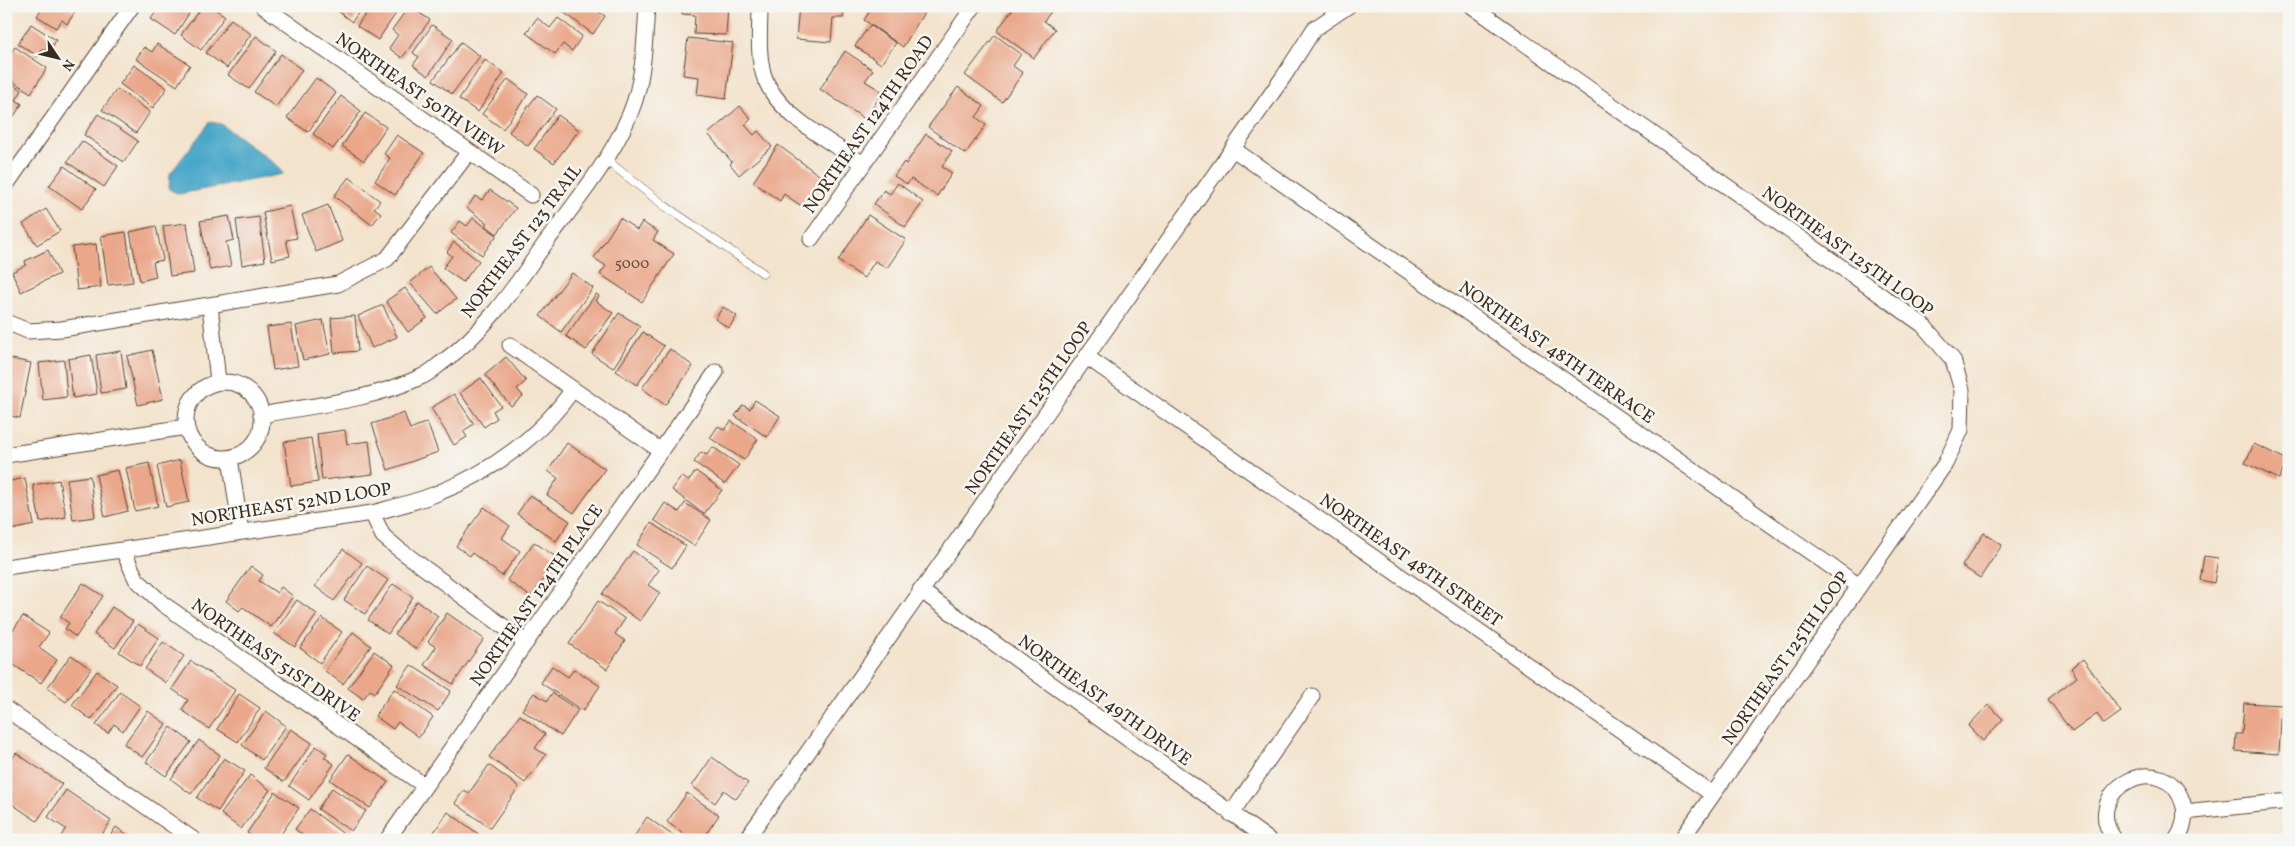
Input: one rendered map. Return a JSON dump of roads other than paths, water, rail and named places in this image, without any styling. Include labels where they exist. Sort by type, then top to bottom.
[{"type":"street","points":[[6,185],[132,6]]},
{"type":"street","name":"NORTHEAST 50TH VIEW","points":[[263,6],[531,195]]},
{"type":"street","name":"NORTHEAST 123 TRAIL","points":[[261,415],[352,401],[384,391],[424,376],[465,346],[502,304],[620,137],[635,99],[645,40],[647,6]]},
{"type":"street","points":[[760,6],[764,75],[773,96],[787,111],[863,164]]},
{"type":"street","name":"NORTHEAST 124TH ROAD","points":[[810,239],[974,6]]},
{"type":"street","name":"NORTHEAST 125TH LOOP","points":[[746,840],[920,590],[1233,149],[1314,29],[1348,6]]},
{"type":"street","name":"NORTHEAST 125TH LOOP","points":[[1472,6],[1923,325],[1953,360],[1962,390],[1961,430],[1945,464],[1681,840]]},
{"type":"street","name":"NORTHEAST 48TH TERRACE","points":[[1233,149],[1859,586]]},
{"type":"street","points":[[6,322],[28,332],[62,329],[338,284],[388,259],[470,152]]},
{"type":"street","points":[[210,305],[218,382]]},
{"type":"street","points":[[510,345],[661,451]]},
{"type":"street","name":"NORTHEAST 48TH STREET","points":[[1087,357],[1712,794]]},
{"type":"street","name":"NORTHEAST 124TH PLACE","points":[[387,840],[716,372]]},
{"type":"street","points":[[218,382],[230,382],[242,386],[251,393],[258,404],[261,415],[261,427],[257,438],[241,454],[230,458],[218,458],[197,448],[190,438],[186,427],[189,403],[196,393],[206,386],[218,382]]},
{"type":"street","name":"NORTHEAST 52ND LOOP","points":[[6,567],[372,513],[438,494],[488,467],[526,441],[549,421],[572,389]]},
{"type":"street","points":[[6,455],[186,427]]},
{"type":"street","points":[[230,458],[241,532]]},
{"type":"street","points":[[372,513],[383,536],[396,547],[526,643]]},
{"type":"street","name":"NORTHEAST 51ST DRIVE","points":[[123,550],[136,579],[163,604],[425,786]]},
{"type":"street","name":"NORTHEAST 49TH DRIVE","points":[[920,590],[1269,840]]},
{"type":"street","points":[[1231,814],[1312,696]]},
{"type":"street","points":[[6,709],[194,840]]},
{"type":"street","points":[[2115,840],[2110,834],[2106,821],[2106,808],[2110,797],[2118,786],[2128,779],[2141,776],[2154,776],[2165,781],[2175,789],[2182,800],[2185,812],[2184,825],[2176,840]]},
{"type":"street","points":[[2185,812],[2289,801]]},
{"type":"lane","points":[[605,159],[665,206],[763,274]]},
{"type":"water","points":[[210,122],[221,124],[279,167],[283,174],[179,194],[169,189],[170,174]]}]
